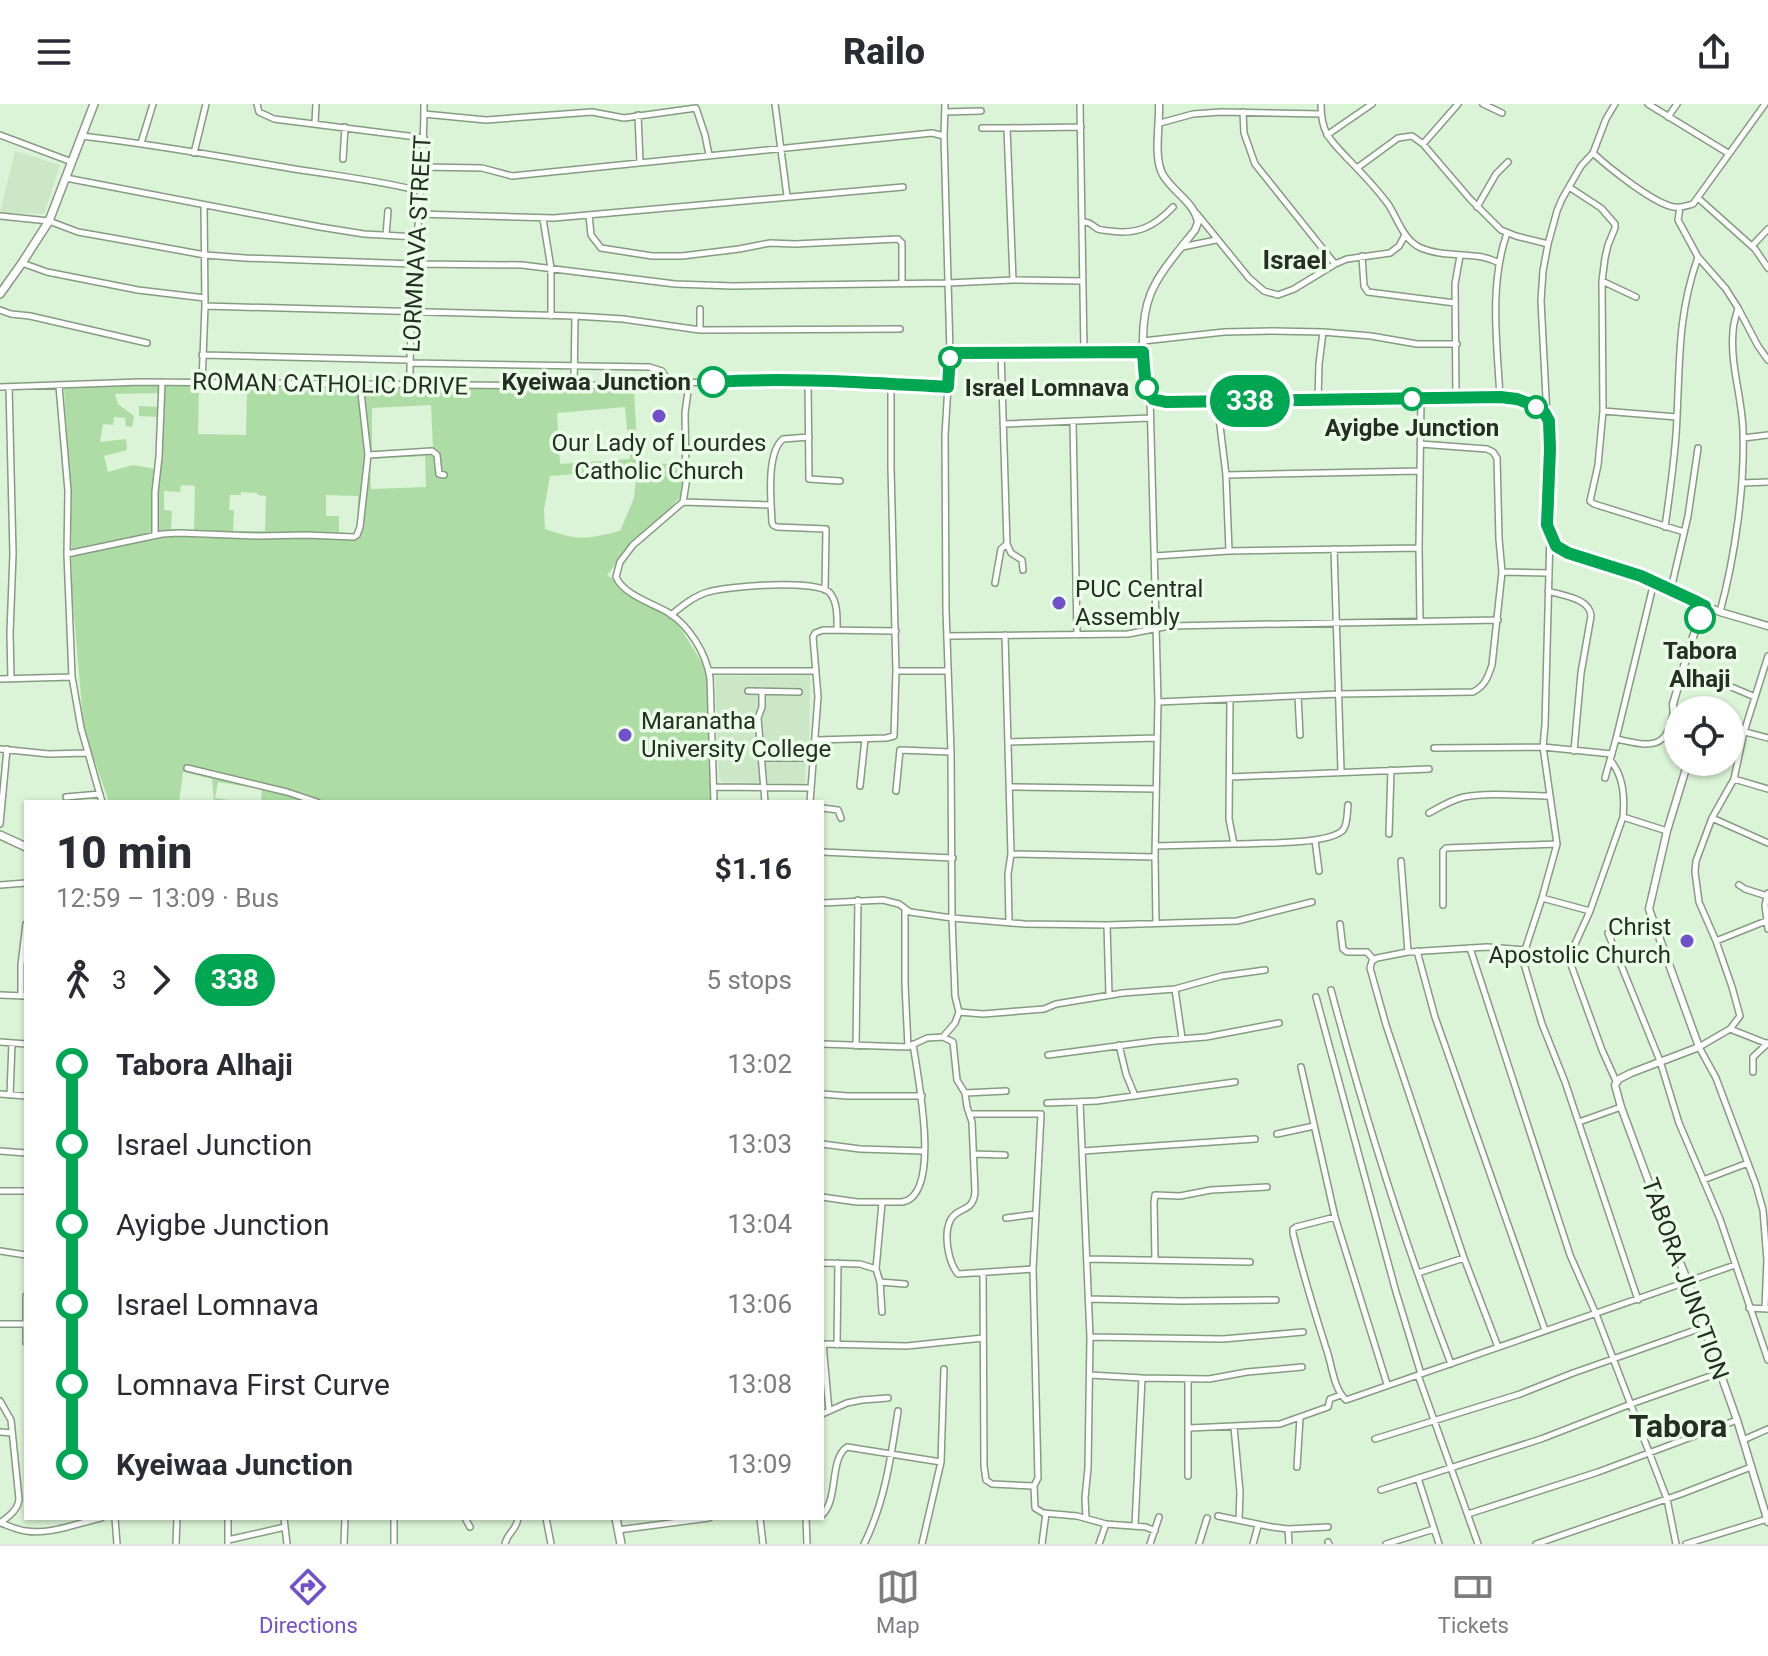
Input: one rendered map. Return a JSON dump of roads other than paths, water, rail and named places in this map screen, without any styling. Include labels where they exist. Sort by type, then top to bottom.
[{"type":"main road","points":[[0,294],[49,221],[94,104]]},
{"type":"main road","points":[[0,835],[24,846]]},
{"type":"main road","points":[[616,1520],[621,1544]]},
{"type":"street","points":[[141,143],[153,104]]},
{"type":"street","points":[[194,153],[206,104]]},
{"type":"street","points":[[257,104],[259,112],[270,118],[424,138]]},
{"type":"street","points":[[315,123],[316,104]]},
{"type":"street","name":"LORMNAVA STREET","points":[[410,385],[411,313],[424,104]]},
{"type":"street","points":[[775,104],[787,196]]},
{"type":"street","points":[[943,1037],[955,1023],[959,1012],[955,996],[952,918],[947,671],[945,458],[950,353],[945,104]]},
{"type":"street","points":[[1080,104],[1084,352]]},
{"type":"street","points":[[1159,104],[1158,156],[1162,172],[1216,240],[1264,291],[1286,293],[1335,264],[1362,256],[1390,253],[1399,246],[1405,235]]},
{"type":"street","points":[[1321,104],[1327,135],[1388,204],[1405,235],[1414,244],[1460,256],[1477,255],[1499,263]]},
{"type":"street","points":[[1327,135],[1372,104]]},
{"type":"street","points":[[1423,144],[1458,104]]},
{"type":"street","points":[[1483,104],[1502,113]]},
{"type":"street","points":[[1615,104],[1593,153],[1569,187],[1557,211],[1543,271],[1541,301],[1547,417],[1550,425],[1547,520],[1550,533],[1556,546],[1568,553],[1654,582],[1720,612],[1768,626]]},
{"type":"street","points":[[1648,104],[1728,153]]},
{"type":"street","points":[[1668,117],[1677,104]]},
{"type":"street","points":[[1593,153],[1670,207],[1693,204],[1765,104]]},
{"type":"street","points":[[424,114],[486,120],[592,112],[618,117],[698,109],[709,155]]},
{"type":"street","points":[[945,112],[981,111]]},
{"type":"street","points":[[1243,112],[1244,133],[1255,164],[1335,264]]},
{"type":"street","points":[[1160,123],[1193,114],[1321,114]]},
{"type":"street","points":[[638,115],[640,162]]},
{"type":"street","points":[[343,159],[345,127]]},
{"type":"street","points":[[982,128],[1081,127]]},
{"type":"street","points":[[1007,128],[1013,280]]},
{"type":"street","points":[[422,167],[482,168],[512,176],[932,133],[944,136]]},
{"type":"street","points":[[0,135],[72,162]]},
{"type":"street","points":[[82,136],[373,180],[420,191]]},
{"type":"street","points":[[1357,168],[1402,137],[1412,136],[1423,144],[1496,226],[1507,233],[1548,244]]},
{"type":"street","points":[[1477,207],[1496,174],[1508,162]]},
{"type":"street","points":[[66,178],[320,227],[417,237]]},
{"type":"street","points":[[418,214],[543,219],[903,187]]},
{"type":"street","points":[[1569,187],[1601,208],[1615,224],[1602,281],[1603,411],[1598,465],[1590,501],[1684,532]]},
{"type":"street","points":[[1698,198],[1752,246],[1768,268]]},
{"type":"street","points":[[202,383],[204,205]]},
{"type":"street","points":[[1082,222],[1107,231],[1129,233],[1140,231],[1162,218],[1173,207]]},
{"type":"street","points":[[1680,207],[1678,220],[1698,257],[1726,289],[1768,360]]},
{"type":"street","points":[[386,235],[388,211]]},
{"type":"street","points":[[1156,923],[1158,702],[1155,556],[1150,395],[1146,383],[1143,328],[1148,297],[1159,275],[1198,225],[1197,214]]},
{"type":"street","points":[[589,215],[591,235],[603,249],[659,256],[689,256],[770,243],[898,239],[902,243],[902,284]]},
{"type":"street","points":[[0,216],[49,221],[78,232],[205,255],[414,264],[522,265],[675,284],[733,286],[1083,281]]},
{"type":"street","points":[[543,219],[551,268],[551,316]]},
{"type":"street","points":[[1752,246],[1768,229]]},
{"type":"street","points":[[1500,397],[1496,316],[1499,263],[1507,233]]},
{"type":"street","points":[[1181,248],[1216,240]]},
{"type":"street","points":[[1362,256],[1364,286],[1368,292],[1455,303]]},
{"type":"street","points":[[1456,398],[1455,303],[1460,256]]},
{"type":"street","points":[[1665,527],[1677,417],[1682,318],[1698,257]]},
{"type":"street","points":[[22,263],[47,272],[138,290],[205,298]]},
{"type":"street","points":[[1602,281],[1636,297]]},
{"type":"street","points":[[205,306],[575,316],[700,330],[900,329]]},
{"type":"street","points":[[1720,612],[1742,483],[1743,438],[1733,354],[1733,330],[1738,308]]},
{"type":"street","points":[[700,309],[700,330]]},
{"type":"street","points":[[0,310],[147,343]]},
{"type":"street","points":[[574,386],[575,316]]},
{"type":"street","points":[[1143,341],[1224,332],[1323,332],[1417,344],[1457,344]]},
{"type":"street","points":[[1318,400],[1323,332]]},
{"type":"street","points":[[1001,352],[1007,544],[1011,553],[1022,560],[1023,570]]},
{"type":"street","points":[[950,353],[1143,352]]},
{"type":"street","points":[[202,355],[658,368],[670,384]]},
{"type":"street","name":"ROMAN CATHOLIC DRIVE","points":[[0,387],[162,382],[574,386],[744,381],[948,387]]},
{"type":"street","points":[[155,535],[162,382]]},
{"type":"street","points":[[808,382],[809,479],[840,481]]},
{"type":"street","points":[[67,554],[155,535],[179,533],[354,537],[360,527],[368,455],[360,384]]},
{"type":"street","points":[[689,384],[685,413],[686,484],[683,502],[633,545],[620,562],[616,577],[621,585],[671,615],[702,652],[709,671],[714,800]]},
{"type":"street","points":[[816,740],[894,736],[896,631],[891,384]]},
{"type":"street","points":[[59,386],[68,491],[72,677],[81,728],[102,800]]},
{"type":"street","points":[[9,387],[13,554],[11,679]]},
{"type":"street","points":[[1150,395],[1166,402],[1500,397],[1533,405],[1547,417]]},
{"type":"street","points":[[1420,621],[1421,399]]},
{"type":"street","points":[[1217,401],[1226,475],[1229,551]]},
{"type":"street","points":[[1603,411],[1677,417]]},
{"type":"street","points":[[1003,424],[1150,418]]},
{"type":"street","points":[[1073,422],[1077,634]]},
{"type":"street","points":[[1743,438],[1768,435]]},
{"type":"street","points":[[809,437],[783,439],[777,444],[772,461],[772,522],[777,527],[826,529],[825,590]]},
{"type":"street","points":[[1158,702],[1473,692],[1481,688],[1492,665],[1502,572],[1497,458],[1487,449],[1420,444]]},
{"type":"street","points":[[1671,589],[1691,500],[1698,448]]},
{"type":"street","points":[[368,455],[432,451],[437,455],[439,474],[444,475]]},
{"type":"street","points":[[1226,475],[1420,471]]},
{"type":"street","points":[[1742,483],[1768,482]]},
{"type":"street","points":[[683,502],[771,505]]},
{"type":"street","points":[[1550,533],[1543,747],[1557,844],[1525,950],[1524,964],[1638,1300]]},
{"type":"street","points":[[995,583],[1001,549],[1007,544]]},
{"type":"street","points":[[1155,556],[1229,551],[1419,548]]},
{"type":"street","points":[[1334,549],[1341,771]]},
{"type":"street","points":[[1502,572],[1548,573]]},
{"type":"street","points":[[1605,778],[1654,582]]},
{"type":"street","points":[[671,615],[694,598],[721,589],[785,585],[830,593],[837,629]]},
{"type":"street","points":[[1548,591],[1581,602],[1591,609],[1574,751]]},
{"type":"street","points":[[1675,696],[1705,606]]},
{"type":"street","points":[[947,636],[1128,634],[1156,627],[1498,620]]},
{"type":"street","points":[[810,800],[818,697],[815,633],[837,629],[896,631]]},
{"type":"street","points":[[0,633],[10,633]]},
{"type":"street","points":[[1005,635],[1011,854],[1008,874],[1009,923]]},
{"type":"street","points":[[1768,656],[1744,732],[1768,738]]},
{"type":"street","points":[[709,671],[816,671]]},
{"type":"street","points":[[896,671],[947,671]]},
{"type":"street","points":[[0,679],[72,677]]},
{"type":"street","points":[[1729,686],[1755,697]]},
{"type":"street","points":[[748,691],[799,692]]},
{"type":"street","points":[[762,692],[758,718],[765,800]]},
{"type":"street","points":[[1298,696],[1300,735]]},
{"type":"street","points":[[1230,700],[1229,819],[1234,844]]},
{"type":"street","points":[[725,720],[758,718]]},
{"type":"street","points":[[1008,742],[1157,738]]},
{"type":"street","points":[[1616,739],[1639,743],[1658,742],[1664,738]]},
{"type":"street","points":[[860,786],[865,739]]},
{"type":"street","points":[[1434,748],[1543,747],[1611,757]]},
{"type":"street","points":[[0,824],[4,749],[49,754],[87,753]]},
{"type":"street","points":[[896,791],[900,750],[951,752]]},
{"type":"street","points":[[1611,757],[1623,787],[1623,817],[1590,911],[1571,948],[1570,962],[1616,1081],[1699,1047],[1730,1029],[1740,1016],[1716,941],[1699,902],[1695,872],[1712,818],[1735,776]]},
{"type":"street","points":[[762,758],[814,758]]},
{"type":"street","points":[[187,768],[311,800]]},
{"type":"street","points":[[1230,777],[1429,769]]},
{"type":"street","points":[[1389,834],[1391,770]]},
{"type":"street","points":[[1684,776],[1649,909],[1699,1047],[1716,1078],[1763,1210],[1768,1260],[1767,1308],[1749,1308]]},
{"type":"street","points":[[1734,779],[1768,789]]},
{"type":"street","points":[[714,787],[811,788]]},
{"type":"street","points":[[1010,787],[1156,789]]},
{"type":"street","points":[[66,797],[100,794]]},
{"type":"street","points":[[1429,813],[1464,797],[1550,796]]},
{"type":"street","points":[[1155,846],[1315,840],[1343,830],[1348,805]]},
{"type":"street","points":[[824,808],[838,810],[841,818]]},
{"type":"street","points":[[1623,817],[1667,831]]},
{"type":"street","points":[[1712,818],[1768,843]]},
{"type":"street","points":[[1315,840],[1319,871]]},
{"type":"street","points":[[1443,905],[1443,851],[1446,848],[1557,844]]},
{"type":"street","points":[[824,852],[953,858]]},
{"type":"street","points":[[1011,854],[1155,857]]},
{"type":"street","points":[[1401,861],[1408,952]]},
{"type":"street","points":[[0,885],[24,883]]},
{"type":"street","points":[[1739,885],[1767,895],[1768,929]]},
{"type":"street","points":[[1542,898],[1590,911]]},
{"type":"street","points":[[856,1046],[858,900]]},
{"type":"street","points":[[824,903],[883,900],[921,914],[952,918],[1009,923],[1107,925],[1237,921],[1312,902]]},
{"type":"street","points":[[824,1197],[857,1202],[902,1202],[913,1198],[923,1180],[922,1096],[910,1045],[905,984],[905,909]]},
{"type":"street","points":[[1716,941],[1766,921]]},
{"type":"street","points":[[1340,924],[1343,949],[1347,952],[1367,952],[1373,959],[1371,971],[1386,1025],[1464,1258],[1498,1347]]},
{"type":"street","points":[[1107,925],[1109,995]]},
{"type":"street","points":[[1608,933],[1660,1061],[1679,1123],[1720,1219],[1768,1360]]},
{"type":"street","points":[[1373,959],[1417,951],[1470,948],[1525,950]]},
{"type":"street","points":[[1470,948],[1570,1255],[1614,1359],[1667,1499],[1676,1544]]},
{"type":"street","points":[[1417,951],[1435,1017],[1545,1330]]},
{"type":"street","points":[[0,995],[24,996],[24,965]]},
{"type":"street","points":[[959,1012],[983,1014],[1044,1009],[1109,995],[1175,989],[1222,976],[1265,970]]},
{"type":"street","points":[[1175,989],[1182,1038]]},
{"type":"street","points":[[1331,990],[1353,1075],[1451,1364]]},
{"type":"street","points":[[1316,997],[1434,1422],[1478,1544]]},
{"type":"street","points":[[1048,1055],[1206,1037],[1279,1023]]},
{"type":"street","points":[[1730,1029],[1768,1044],[1753,1057],[1753,1072]]},
{"type":"street","points":[[824,1044],[910,1045],[927,1038],[943,1037],[953,1042],[957,1080],[965,1093],[972,1122],[974,1198],[969,1206],[951,1219],[947,1252],[952,1267],[958,1274],[1033,1269]]},
{"type":"street","points":[[0,1042],[24,1044]]},
{"type":"street","points":[[10,1095],[12,1043]]},
{"type":"street","points":[[1119,1045],[1135,1096]]},
{"type":"street","points":[[1301,1067],[1335,1217],[1387,1384]]},
{"type":"street","name":"TABORA JUNCTION","points":[[1616,1081],[1621,1107],[1704,1327],[1768,1521]]},
{"type":"street","points":[[1047,1103],[1135,1096],[1235,1082]]},
{"type":"street","points":[[965,1093],[1006,1091]]},
{"type":"street","points":[[0,1094],[24,1096]]},
{"type":"street","points":[[824,1094],[922,1096]]},
{"type":"street","points":[[1080,1102],[1090,1337],[1086,1518]]},
{"type":"street","points":[[1579,1122],[1621,1107]]},
{"type":"street","points":[[970,1114],[1041,1114],[1033,1269],[1038,1478],[1034,1486],[1035,1508],[1046,1513],[1106,1524],[1146,1527],[1155,1531]]},
{"type":"street","points":[[1277,1134],[1314,1126]]},
{"type":"street","points":[[1083,1151],[1255,1139]]},
{"type":"street","points":[[824,1144],[924,1151]]},
{"type":"street","points":[[0,1151],[24,1153]]},
{"type":"street","points":[[974,1154],[1005,1155]]},
{"type":"street","points":[[1703,1180],[1748,1163]]},
{"type":"street","points":[[1155,1260],[1155,1195],[1180,1196],[1211,1190],[1267,1187]]},
{"type":"street","points":[[0,1191],[24,1191]]},
{"type":"street","points":[[882,1203],[876,1269],[882,1312]]},
{"type":"street","points":[[1006,1218],[1036,1214]]},
{"type":"street","points":[[1335,1217],[1296,1227],[1293,1233],[1340,1395],[1346,1400],[1735,1265]]},
{"type":"street","points":[[0,1251],[24,1255]]},
{"type":"street","points":[[1418,1273],[1464,1258]]},
{"type":"street","points":[[1088,1259],[1250,1262]]},
{"type":"street","points":[[824,1263],[860,1264],[876,1269]]},
{"type":"street","points":[[837,1345],[838,1263]]},
{"type":"street","points":[[983,1273],[986,1480],[992,1484],[1034,1486]]},
{"type":"street","points":[[880,1282],[905,1284]]},
{"type":"street","points":[[1088,1299],[1276,1300]]},
{"type":"street","points":[[0,1324],[24,1324]]},
{"type":"street","points":[[1375,1439],[1520,1394],[1704,1327]]},
{"type":"street","points":[[1090,1337],[1223,1339],[1303,1332]]},
{"type":"street","points":[[824,1344],[907,1346],[983,1338]]},
{"type":"street","points":[[1090,1375],[1209,1379],[1302,1367]]},
{"type":"street","points":[[922,1544],[941,1462],[944,1369]]},
{"type":"street","points":[[1381,1490],[1541,1439],[1719,1373]]},
{"type":"street","points":[[1135,1526],[1142,1378]]},
{"type":"street","points":[[1188,1379],[1188,1476]]},
{"type":"street","points":[[824,1389],[825,1412],[862,1400],[888,1398]]},
{"type":"street","points":[[1189,1428],[1280,1424],[1328,1407],[1331,1398],[1340,1395]]},
{"type":"street","points":[[0,1401],[11,1420],[19,1505],[0,1523],[23,1531],[37,1531],[92,1520]]},
{"type":"street","points":[[864,1544],[878,1511],[892,1454],[898,1411]]},
{"type":"street","points":[[1297,1467],[1300,1418]]},
{"type":"street","points":[[1468,1514],[1598,1472],[1737,1420]]},
{"type":"street","points":[[1234,1427],[1240,1492],[1239,1520]]},
{"type":"street","points":[[1743,1440],[1768,1429]]},
{"type":"street","points":[[0,1432],[12,1433]]},
{"type":"street","points":[[824,1513],[828,1508],[843,1449],[851,1447],[941,1462]]},
{"type":"street","points":[[1536,1544],[1751,1467]]},
{"type":"street","points":[[1418,1478],[1439,1544]]},
{"type":"street","points":[[1042,1544],[1046,1513]]},
{"type":"street","points":[[1218,1516],[1258,1526],[1288,1529],[1328,1527]]},
{"type":"street","points":[[1150,1544],[1159,1517]]},
{"type":"street","points":[[1199,1544],[1207,1518]]},
{"type":"street","points":[[66,1520],[66,1526]]},
{"type":"street","points":[[115,1520],[117,1544]]},
{"type":"street","points":[[176,1544],[177,1520]]},
{"type":"street","points":[[228,1520],[228,1542],[285,1527]]},
{"type":"street","points":[[284,1520],[287,1544]]},
{"type":"street","points":[[344,1544],[345,1520]]},
{"type":"street","points":[[394,1520],[394,1544]]},
{"type":"street","points":[[466,1520],[470,1527]]},
{"type":"street","points":[[505,1544],[517,1520]]},
{"type":"street","points":[[546,1520],[551,1544]]},
{"type":"street","points":[[618,1530],[694,1520]]},
{"type":"street","points":[[760,1520],[763,1544]]},
{"type":"street","points":[[807,1544],[808,1520]]},
{"type":"street","points":[[1686,1544],[1768,1521]]},
{"type":"street","points":[[1099,1544],[1106,1524]]},
{"type":"street","points":[[1253,1544],[1258,1526]]},
{"type":"street","points":[[1288,1529],[1289,1544]]},
{"type":"street","points":[[1386,1544],[1434,1529]]},
{"type":"place","name":"Kyeiwaa Junction","points":[[713,382]]},
{"type":"place","name":"Israel Lomnava","points":[[1147,388]]},
{"type":"place","name":"Ayigbe Junction","points":[[1412,399]]},
{"type":"place","name":"Our Lady of Lourdes Catholic Church","points":[[659,416]]},
{"type":"place","name":"PUC Central Assembly","points":[[1059,603]]},
{"type":"place","name":"Tabora Alhaji","points":[[1700,618]]},
{"type":"place","name":"Maranatha University College","points":[[625,735]]},
{"type":"place","name":"Christ Apostolic Church","points":[[1687,941]]},
{"type":"district","name":"Israel","points":[[1295,260]]},
{"type":"district","name":"Tabora","points":[[1678,1426]]}]
